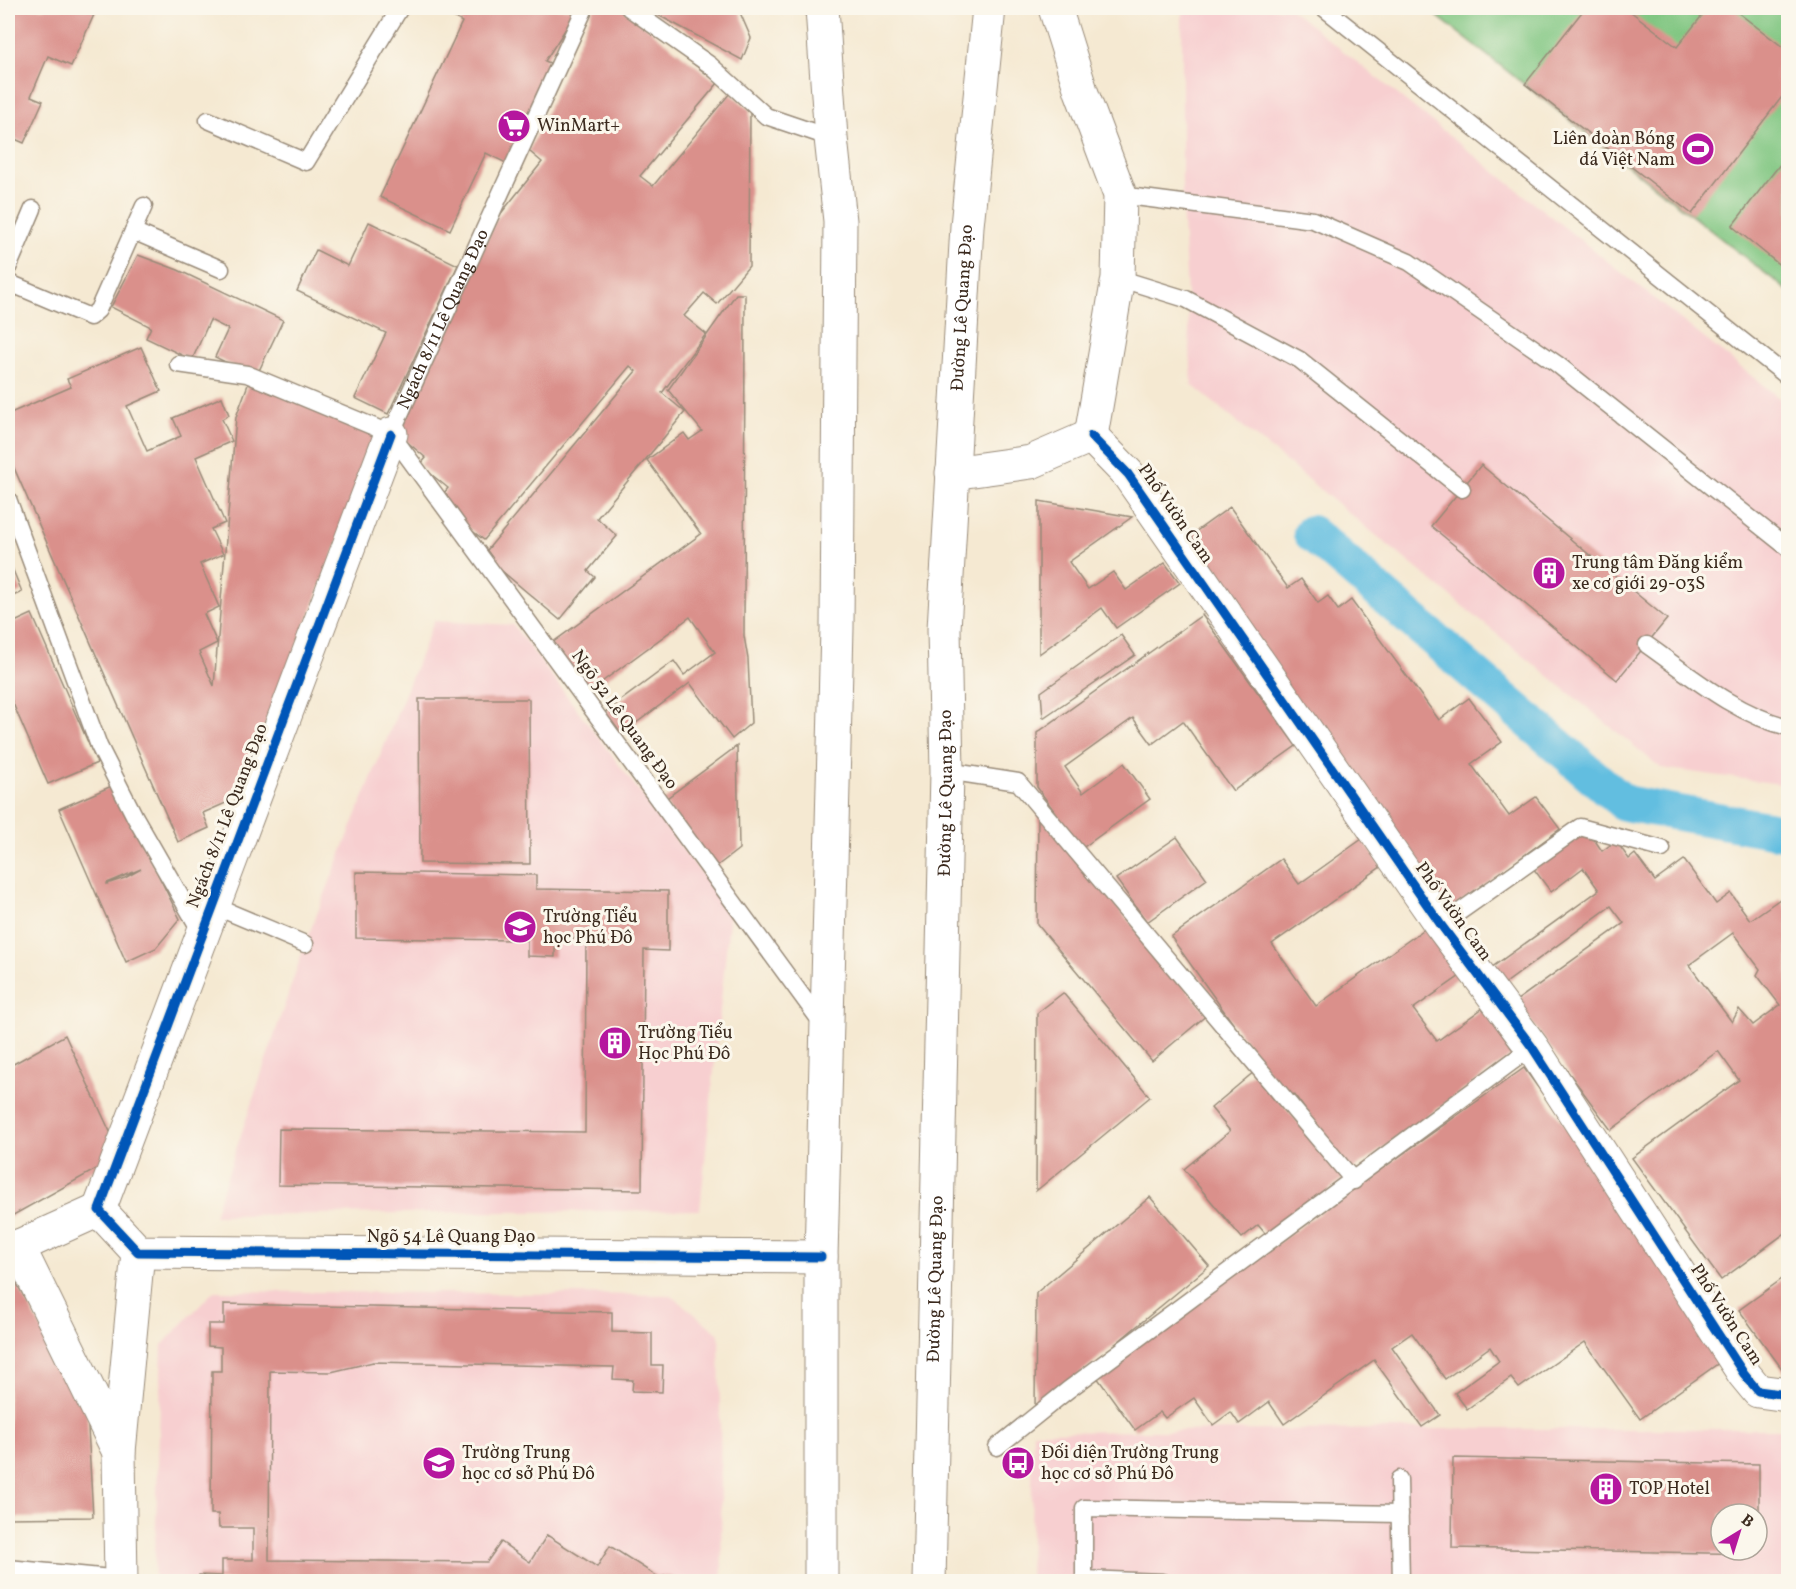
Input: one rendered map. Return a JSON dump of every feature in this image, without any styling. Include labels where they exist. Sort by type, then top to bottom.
[{"type":"street","points":[[821,1581],[821,1257],[837,628],[840,221],[831,138],[822,8]]},
{"type":"street","name":"Đường Lê Quang Đạo","points":[[928,1581],[947,771],[944,629],[967,226],[989,8]]},
{"type":"street","points":[[952,473],[1031,462],[1091,436],[1118,278],[1120,195],[1080,91],[1055,8]]},
{"type":"street","name":"Ngách 8/11 Lê Quang Đạo","points":[[99,1210],[391,434]]},
{"type":"street","name":"Phố Vườn Cam","points":[[1091,436],[1128,474],[1441,925],[1532,1047],[1744,1374],[1758,1391],[1788,1395]]},
{"type":"street","points":[[119,1452],[13,1248],[99,1210],[138,1252],[119,1452],[121,1580]]},
{"type":"street","name":"Ngõ 54 Lê Quang Đạo","points":[[138,1252],[821,1257]]},
{"type":"lane","points":[[208,120],[306,162],[400,8]]},
{"type":"lane","name":"Ngách 8/11 Lê Quang Đạo","points":[[391,434],[585,8]]},
{"type":"lane","points":[[629,8],[710,65],[766,116],[831,138]]},
{"type":"lane","points":[[1324,8],[1788,377]]},
{"type":"lane","points":[[1120,195],[1313,220],[1409,262],[1557,364],[1788,548]]},
{"type":"lane","points":[[33,209],[9,282],[90,317],[98,310],[144,206]]},
{"type":"lane","points":[[133,231],[221,269]]},
{"type":"lane","points":[[1118,278],[1186,299],[1300,360],[1462,489]]},
{"type":"lane","points":[[178,364],[247,374],[391,434]]},
{"type":"lane","name":"Ngõ 52 Lê Quang Đạo","points":[[391,434],[827,1029]]},
{"type":"lane","points":[[8,499],[99,746],[135,817],[207,919],[305,944]]},
{"type":"lane","points":[[1647,645],[1725,699],[1769,722],[1788,727]]},
{"type":"lane","points":[[947,771],[1018,782],[1354,1181]]},
{"type":"lane","points":[[1441,925],[1580,827],[1662,849]]},
{"type":"lane","points":[[997,1448],[1068,1390],[1354,1181],[1532,1047]]},
{"type":"lane","points":[[1399,1479],[1401,1581]]},
{"type":"lane","points":[[1162,1581],[1084,1580],[1084,1508],[1400,1514]]},
{"type":"lane","points":[[8,1568],[121,1580]]},
{"type":"shaded area","points":[[1182,8],[1289,8],[1788,405],[1788,785],[1661,768],[1192,385],[1182,203]]},
{"type":"shaded area","name":"Trường Tiểu học Phú Đô","points":[[434,621],[513,625],[730,911],[700,1210],[214,1215],[305,944]]},
{"type":"shaded area","name":"Trường Trung học cơ sở Phú Đô","points":[[214,1291],[671,1295],[719,1334],[722,1581],[154,1582],[162,1345]]},
{"type":"shaded area","points":[[1788,1429],[1788,1581],[1030,1582],[1033,1432]]},
{"type":"green space","name":"Liên đoàn Bóng đá Việt Nam","points":[[1427,8],[1788,8],[1788,291]]},
{"type":"building","points":[[8,8],[97,8],[71,66],[48,56],[31,96],[43,101],[24,143],[8,136]]},
{"type":"building","points":[[438,8],[579,8],[545,61],[552,64],[506,163],[486,153],[450,230],[380,197],[462,22]]},
{"type":"building","points":[[594,8],[622,8],[718,83],[640,176],[653,186],[730,93],[750,110],[749,266],[717,304],[704,293],[684,316],[706,334],[662,393],[685,412],[597,518],[617,536],[588,571],[595,577],[560,620],[483,555],[636,371],[630,366],[484,540],[456,518],[440,498],[448,488],[420,465],[426,458],[398,434],[495,221],[542,162],[529,151]]},
{"type":"building","points":[[645,8],[738,8],[751,38],[742,60]]},
{"type":"building","name":"Liên đoàn Bóng đá Việt Nam","points":[[1585,8],[1626,8],[1677,47],[1708,8],[1732,8],[1788,51],[1788,89],[1692,214],[1525,84]]},
{"type":"building","points":[[1788,154],[1788,272],[1732,226]]},
{"type":"building","points":[[369,222],[458,265],[388,414],[355,398],[386,333],[297,291],[316,250],[348,266]]},
{"type":"building","points":[[138,255],[178,270],[283,320],[256,377],[215,357],[228,329],[210,320],[192,360],[146,338],[151,327],[111,307]]},
{"type":"building","points":[[736,294],[745,294],[744,636],[748,659],[751,723],[732,739],[690,683],[616,738],[600,716],[674,661],[684,675],[715,652],[690,617],[584,695],[548,646],[701,534],[647,460],[684,433],[689,440],[702,431],[668,390]]},
{"type":"building","points":[[141,347],[161,391],[127,406],[147,451],[181,436],[173,418],[222,397],[229,415],[222,419],[232,441],[196,457],[225,523],[211,529],[223,554],[200,564],[219,607],[204,614],[217,643],[199,652],[214,686],[236,417],[250,379],[382,431],[277,698],[248,764],[226,803],[203,813],[209,828],[178,842],[8,454],[8,414],[71,387],[67,379]]},
{"type":"building","name":"Trung tâm Đăng kiểm xe cơ giới 29-03S","points":[[1481,465],[1667,619],[1617,680],[1431,526]]},
{"type":"building","points":[[1039,501],[1132,517],[1069,562],[1088,589],[1113,572],[1126,590],[1165,563],[1180,583],[1116,628],[1102,608],[1039,654]]},
{"type":"building","points":[[1230,507],[1288,588],[1301,579],[1318,603],[1328,596],[1338,610],[1351,600],[1439,720],[1469,698],[1502,742],[1471,764],[1509,816],[1536,797],[1560,829],[1450,910],[1180,543]]},
{"type":"building","points":[[8,558],[22,592],[8,598]]},
{"type":"building","points":[[32,614],[97,763],[48,784],[8,692],[8,625]]},
{"type":"building","points":[[1202,615],[1296,746],[1233,791],[1183,721],[1152,744],[1133,718],[1065,767],[1083,793],[1124,763],[1150,799],[1081,849],[1037,787],[1037,733]]},
{"type":"building","points":[[1121,635],[1135,655],[1043,718],[1041,692]]},
{"type":"building","points":[[419,699],[529,699],[530,864],[420,863]]},
{"type":"building","points":[[737,746],[739,849],[713,869],[663,801]]},
{"type":"building","points":[[114,785],[180,919],[156,948],[126,962],[59,809]],"holes":[[[141,869],[125,878],[107,884]]]},
{"type":"building","points":[[1038,813],[1208,1014],[1152,1061],[1037,924]]},
{"type":"building","points":[[1587,829],[1602,851],[1616,841],[1629,859],[1635,854],[1655,881],[1684,860],[1716,904],[1731,893],[1750,920],[1780,899],[1788,911],[1788,1231],[1721,1280],[1632,1158],[1739,1080],[1718,1051],[1611,1130],[1516,1001],[1624,923],[1611,906],[1503,985],[1491,968],[1599,890],[1583,868],[1551,892],[1533,868]],"holes":[[[1733,933],[1760,969],[1757,975],[1780,1005],[1753,1025],[1739,1009],[1732,1022],[1689,965]]]},
{"type":"building","points":[[1177,837],[1207,879],[1147,922],[1116,879]]},
{"type":"building","points":[[1362,839],[1382,866],[1272,944],[1316,1006],[1426,928],[1460,976],[1413,1009],[1437,1041],[1483,1008],[1515,1053],[1350,1172],[1294,1094],[1287,1099],[1171,937],[1281,859],[1299,884]]},
{"type":"building","name":"Trường Tiểu Học Phú Đô","points":[[356,872],[536,875],[536,889],[668,891],[668,951],[644,950],[642,1190],[278,1185],[279,1129],[585,1132],[586,938],[555,938],[555,957],[527,956],[527,940],[356,938]]},
{"type":"building","points":[[1063,993],[1150,1097],[1036,1191],[1037,1013]]},
{"type":"building","points":[[65,1035],[112,1136],[100,1167],[8,1218],[8,1067]]},
{"type":"building","points":[[1524,1068],[1730,1355],[1640,1419],[1585,1342],[1519,1388],[1511,1378],[1467,1409],[1455,1393],[1499,1361],[1490,1347],[1445,1379],[1412,1333],[1392,1347],[1440,1415],[1422,1427],[1374,1360],[1284,1424],[1269,1402],[1239,1424],[1231,1412],[1213,1425],[1194,1398],[1165,1418],[1160,1412],[1135,1430],[1094,1373]]},
{"type":"building","points":[[1255,1071],[1345,1177],[1270,1239],[1258,1225],[1242,1238],[1184,1169],[1230,1131],[1211,1108]]},
{"type":"building","points":[[1150,1197],[1209,1266],[1035,1411],[1036,1293]]},
{"type":"building","points":[[8,1268],[87,1410],[93,1517],[8,1518]]},
{"type":"building","points":[[1782,1279],[1788,1288],[1788,1377],[1739,1310]]},
{"type":"building","points":[[224,1304],[612,1312],[612,1332],[652,1333],[652,1365],[663,1365],[662,1392],[632,1391],[633,1380],[613,1379],[614,1367],[373,1362],[331,1372],[270,1371],[269,1560],[487,1562],[501,1542],[530,1562],[547,1535],[597,1567],[610,1546],[658,1577],[669,1576],[684,1581],[540,1581],[533,1578],[531,1581],[198,1581],[199,1575],[222,1576],[222,1560],[253,1560],[253,1528],[219,1528],[218,1514],[211,1514],[212,1371],[221,1371],[221,1347],[208,1346],[208,1324],[224,1324]]},
{"type":"building","name":"TOP Hotel","points":[[1453,1458],[1759,1464],[1759,1502],[1709,1502],[1709,1553],[1452,1548]]},
{"type":"waterway","points":[[1311,533],[1624,803],[1788,833]]},
{"type":"cycle path","points":[[391,434],[99,1210],[138,1252],[821,1257]]},
{"type":"cycle path","points":[[1091,436],[1128,474],[1441,925],[1532,1047],[1744,1374],[1758,1391],[1788,1395]]},
{"type":"place","name":"WinMart+","points":[[514,126]]},
{"type":"place","name":"Liên đoàn Bóng đá Việt Nam","points":[[1698,149]]},
{"type":"place","name":"Trung tâm Đăng kiểm xe cơ giới 29-03S","points":[[1549,573]]},
{"type":"place","name":"Trường Tiểu học Phú Đô","points":[[520,927]]},
{"type":"place","name":"Trường Tiểu Học Phú Đô","points":[[615,1043]]},
{"type":"place","name":"Trường Trung học cơ sở Phú Đô","points":[[439,1463]]},
{"type":"place","name":"Đối diện Trường Trung học cơ sở Phú Đô","points":[[1018,1463]]},
{"type":"place","name":"TOP Hotel","points":[[1606,1489]]}]
